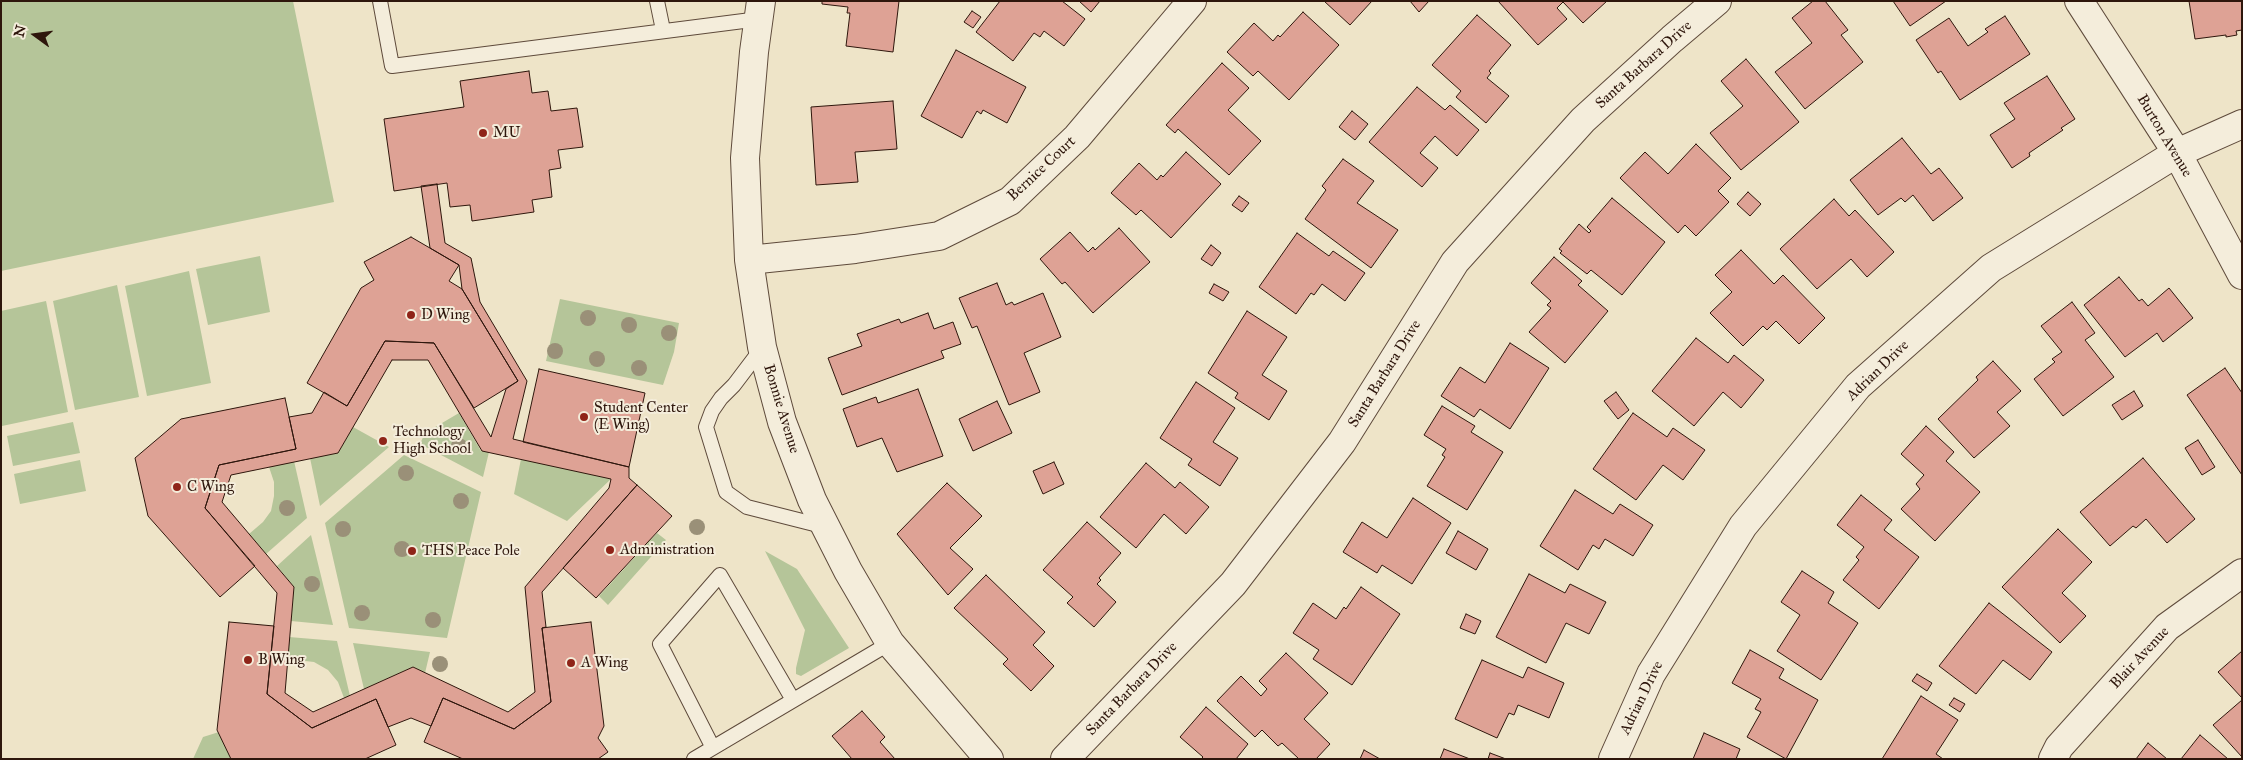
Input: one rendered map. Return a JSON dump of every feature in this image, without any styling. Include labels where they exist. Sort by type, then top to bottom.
[{"type":"street","name":"Bernice Court","points":[[749,260],[855,249],[939,236],[1010,201],[1077,137],[1192,1]]},
{"type":"street","name":"Santa Barbara Drive","points":[[1065,759],[1233,584],[1342,442],[1455,262],[1582,120],[1717,1]]},
{"type":"street","name":"Burton Avenue","points":[[2079,1],[2177,153],[2242,275]]},
{"type":"street","name":"Bonnie Avenue","points":[[760,10],[745,158],[749,260],[762,347],[782,422],[812,500],[848,571],[890,643],[989,759]]},
{"type":"street","name":"Adrian Drive","points":[[1613,759],[1651,674],[1743,526],[1858,386],[1991,268],[2177,153],[2242,124]]},
{"type":"street","name":"Blair Avenue","points":[[2053,759],[2060,747],[2167,627],[2242,573]]},
{"type":"lane","points":[[380,1],[392,66],[663,30],[760,10]]},
{"type":"lane","points":[[657,1],[663,30]]},
{"type":"lane","points":[[762,347],[734,385],[720,398],[712,410],[706,427],[726,492],[748,507],[826,527]]},
{"type":"lane","points":[[712,746],[660,644],[720,576],[793,700]]},
{"type":"lane","points":[[694,759],[712,746],[890,643]]},
{"type":"green space","points":[[1,1],[293,1],[334,202],[1,271]]},
{"type":"green space","points":[[260,256],[270,312],[208,325],[196,269]]},
{"type":"green space","points":[[189,271],[211,383],[147,396],[125,286]]},
{"type":"green space","points":[[117,285],[139,397],[75,410],[53,301]]},
{"type":"green space","points":[[560,299],[679,323],[674,352],[663,385],[546,361]]},
{"type":"green space","points":[[46,301],[68,412],[2,426],[1,311]]},
{"type":"green space","points":[[459,413],[481,451],[489,452],[483,477],[420,444],[425,433]]},
{"type":"green space","points":[[73,422],[80,453],[13,466],[7,436]]},
{"type":"green space","points":[[353,427],[389,447],[320,506],[310,458],[338,453]]},
{"type":"green space","points":[[404,455],[481,492],[447,638],[349,628],[325,523]]},
{"type":"green space","points":[[521,459],[611,479],[567,521],[514,494]]},
{"type":"green space","points":[[80,460],[86,491],[20,504],[14,474]]},
{"type":"green space","points":[[294,461],[307,518],[266,554],[249,534],[263,522],[271,511],[274,482],[269,467]]},
{"type":"green space","points":[[657,533],[666,540],[608,605],[599,596]]},
{"type":"green space","points":[[311,535],[333,625],[291,621],[294,587],[277,566]]},
{"type":"green space","points":[[765,551],[797,569],[849,648],[801,676],[796,674],[796,668],[805,630]]},
{"type":"green space","points":[[289,637],[337,641],[350,696],[344,698],[338,682],[328,670],[314,662],[288,659]]},
{"type":"green space","points":[[353,643],[430,652],[425,673],[413,667],[364,689]]},
{"type":"green space","points":[[219,732],[231,759],[193,759],[203,737]]},
{"type":"building","points":[[822,1],[899,1],[893,52],[846,46],[850,13],[847,13],[848,7],[822,4]]},
{"type":"building","points":[[1000,1],[1062,1],[1085,19],[1064,46],[1044,31],[1040,37],[1034,33],[1013,61],[976,32]]},
{"type":"building","points":[[1079,1],[1100,1],[1091,12]]},
{"type":"building","points":[[1324,1],[1372,1],[1350,25]]},
{"type":"building","points":[[1410,1],[1429,1],[1419,12]]},
{"type":"building","points":[[1498,1],[1607,1],[1583,23],[1563,2],[1557,8],[1567,19],[1538,45]]},
{"type":"building","points":[[1813,1],[1825,1],[1848,30],[1841,35],[1863,62],[1805,109],[1775,72],[1812,43],[1792,18]]},
{"type":"building","points":[[1893,1],[1946,1],[1910,26]]},
{"type":"building","points":[[2189,1],[2242,1],[2242,30],[2236,31],[2237,35],[2195,39]]},
{"type":"building","points":[[972,11],[981,17],[973,28],[964,22]]},
{"type":"building","points":[[1303,12],[1339,45],[1289,100],[1258,71],[1253,76],[1227,52],[1254,23],[1273,41],[1278,35],[1280,37]]},
{"type":"building","points":[[1477,15],[1511,45],[1489,71],[1491,73],[1487,78],[1509,96],[1486,123],[1456,97],[1461,91],[1432,65]]},
{"type":"building","points":[[2005,16],[2030,54],[1960,100],[1941,71],[1938,73],[1916,40],[1949,18],[1968,46],[1988,32],[1985,29]]},
{"type":"building","points":[[956,50],[1026,87],[1007,123],[983,110],[981,114],[977,111],[962,138],[921,116]]},
{"type":"building","points":[[1746,59],[1799,122],[1741,170],[1710,133],[1743,106],[1721,81]]},
{"type":"building","points":[[1222,63],[1249,88],[1228,110],[1261,141],[1229,175],[1178,129],[1175,133],[1166,125]]},
{"type":"building","name":"MU","points":[[529,71],[532,93],[548,91],[551,111],[577,108],[583,147],[558,150],[561,168],[549,170],[552,197],[532,200],[534,212],[472,221],[470,205],[450,207],[447,183],[394,191],[384,119],[464,107],[460,81]]},
{"type":"building","points":[[2047,76],[2075,119],[2061,128],[2063,130],[2029,153],[2030,156],[2012,168],[1990,135],[2015,119],[2004,103]]},
{"type":"building","points":[[1417,87],[1445,110],[1450,105],[1479,130],[1457,156],[1435,136],[1420,153],[1438,168],[1422,187],[1369,142]]},
{"type":"building","points":[[893,101],[897,149],[855,152],[858,182],[816,185],[811,107]]},
{"type":"building","points":[[1352,111],[1368,124],[1355,140],[1339,127]]},
{"type":"building","points":[[1902,138],[1931,174],[1939,168],[1963,198],[1933,221],[1913,195],[1905,202],[1901,198],[1878,215],[1850,180]]},
{"type":"building","points":[[1696,144],[1731,178],[1718,191],[1729,202],[1696,236],[1685,225],[1678,233],[1620,178],[1645,152],[1668,174]]},
{"type":"building","points":[[1186,152],[1221,184],[1171,238],[1141,210],[1136,215],[1111,193],[1139,163],[1157,180],[1161,175],[1163,177]]},
{"type":"building","points":[[1343,159],[1374,181],[1357,203],[1398,230],[1371,268],[1305,219],[1326,190],[1322,186]]},
{"type":"building","points":[[437,184],[445,243],[471,258],[480,302],[527,381],[513,439],[629,467],[629,478],[637,485],[542,592],[546,627],[542,628],[551,702],[514,729],[443,698],[431,726],[411,718],[388,727],[376,699],[312,728],[267,694],[277,593],[205,508],[219,465],[296,449],[289,417],[312,413],[324,392],[347,406],[385,341],[434,343],[491,437],[506,389],[518,381],[462,289],[459,265],[430,248],[421,186]],"holes":[[[392,360],[428,360],[482,451],[611,479],[609,488],[525,587],[535,692],[508,712],[413,667],[313,712],[285,693],[294,587],[222,502],[231,475],[338,453]]]},
{"type":"building","points":[[1748,192],[1761,204],[1750,216],[1737,204]]},
{"type":"building","points":[[1239,196],[1249,203],[1242,212],[1232,205]]},
{"type":"building","points":[[1612,198],[1665,242],[1622,295],[1591,270],[1587,274],[1560,253],[1562,251],[1559,249],[1579,224],[1589,233],[1591,231],[1587,227]]},
{"type":"building","points":[[1834,199],[1849,216],[1855,210],[1894,252],[1867,277],[1851,259],[1817,289],[1780,249]]},
{"type":"building","points":[[1119,228],[1150,262],[1093,313],[1065,282],[1062,284],[1040,259],[1070,232],[1088,252],[1093,247],[1095,250]]},
{"type":"building","points":[[1297,233],[1329,256],[1333,251],[1365,273],[1345,301],[1322,284],[1314,295],[1311,293],[1296,314],[1259,287]]},
{"type":"building","name":"D Wing","points":[[411,237],[459,265],[449,281],[462,289],[518,381],[474,408],[434,343],[385,341],[347,406],[307,383],[361,288],[374,280],[364,262]]},
{"type":"building","points":[[1211,245],[1221,253],[1212,266],[1201,259]]},
{"type":"building","points":[[1741,250],[1774,284],[1783,275],[1825,318],[1799,344],[1776,321],[1767,330],[1763,326],[1743,346],[1710,313],[1732,292],[1715,275]]},
{"type":"building","points":[[1554,257],[1582,281],[1578,285],[1608,311],[1565,363],[1529,332],[1551,308],[1547,305],[1551,301],[1531,283]]},
{"type":"building","points":[[2119,277],[2139,301],[2142,299],[2148,306],[2169,288],[2193,318],[2163,342],[2157,333],[2125,357],[2084,305]]},
{"type":"building","points":[[997,283],[1006,305],[1012,302],[1014,305],[1043,293],[1061,337],[1024,353],[1040,392],[1009,405],[977,326],[972,328],[959,298]]},
{"type":"building","points":[[1214,284],[1229,292],[1223,301],[1209,293]]},
{"type":"building","points":[[2072,302],[2095,333],[2085,340],[2114,377],[2063,416],[2034,379],[2055,362],[2052,359],[2062,352],[2041,326]]},
{"type":"building","points":[[1247,311],[1287,337],[1262,375],[1287,391],[1269,420],[1235,398],[1238,393],[1208,373]]},
{"type":"building","points":[[928,313],[934,329],[953,322],[961,344],[941,351],[944,358],[842,395],[828,358],[862,346],[857,334],[899,319],[901,323]]},
{"type":"building","points":[[1696,338],[1728,363],[1734,355],[1764,380],[1741,408],[1723,392],[1694,426],[1652,391]]},
{"type":"building","points":[[1510,343],[1549,368],[1510,429],[1480,409],[1474,417],[1441,396],[1460,367],[1485,383]]},
{"type":"building","points":[[1993,361],[2021,391],[1997,412],[2010,426],[1974,458],[1938,419],[1978,380],[1976,377]]},
{"type":"building","points":[[2225,368],[2242,393],[2242,475],[2187,395]]},
{"type":"building","name":"Student Center (E Wing)","points":[[539,369],[645,393],[629,467],[523,442]]},
{"type":"building","points":[[1196,382],[1235,408],[1213,442],[1238,458],[1220,486],[1188,465],[1192,459],[1160,438]]},
{"type":"building","points":[[918,389],[943,456],[897,472],[882,438],[857,447],[843,409],[876,397],[878,403]]},
{"type":"building","points":[[2134,391],[2143,406],[2122,420],[2112,405]]},
{"type":"building","points":[[1616,392],[1629,410],[1618,419],[1604,401]]},
{"type":"building","name":"C Wing","points":[[285,398],[296,449],[219,465],[205,508],[255,566],[220,597],[148,516],[135,458],[181,419]]},
{"type":"building","points":[[997,401],[1012,433],[973,451],[959,419]]},
{"type":"building","points":[[1442,406],[1475,426],[1471,432],[1503,452],[1467,510],[1427,486],[1445,457],[1442,455],[1446,449],[1424,435]]},
{"type":"building","points":[[1633,413],[1667,437],[1673,428],[1705,450],[1683,480],[1663,465],[1636,500],[1593,469]]},
{"type":"building","points":[[1926,426],[1954,452],[1946,461],[1980,492],[1935,541],[1901,509],[1920,489],[1916,484],[1924,475],[1901,454]]},
{"type":"building","points":[[2198,440],[2215,467],[2202,475],[2185,448]]},
{"type":"building","points":[[2143,458],[2195,519],[2167,543],[2146,519],[2136,528],[2133,526],[2110,546],[2080,512]]},
{"type":"building","points":[[1054,462],[1064,484],[1043,494],[1033,471]]},
{"type":"building","points":[[1146,463],[1175,488],[1180,482],[1209,507],[1186,534],[1164,514],[1136,548],[1100,517]]},
{"type":"building","points":[[947,483],[982,516],[950,548],[973,569],[948,595],[897,534]]},
{"type":"building","name":"Administration","points":[[637,485],[672,516],[596,598],[563,568]]},
{"type":"building","points":[[1575,490],[1613,514],[1620,504],[1653,525],[1633,556],[1605,539],[1599,549],[1593,545],[1578,570],[1540,546]]},
{"type":"building","points":[[1861,495],[1892,520],[1884,530],[1919,557],[1879,609],[1843,580],[1859,560],[1856,557],[1864,547],[1837,525]]},
{"type":"building","points":[[1413,498],[1451,523],[1412,584],[1382,565],[1377,573],[1343,552],[1362,522],[1387,538]]},
{"type":"building","points":[[1087,522],[1121,553],[1099,578],[1101,580],[1097,584],[1116,602],[1094,627],[1067,603],[1073,597],[1043,570]]},
{"type":"building","points":[[2058,529],[2092,562],[2062,593],[2086,616],[2060,643],[2002,587]]},
{"type":"building","points":[[1458,531],[1488,549],[1476,570],[1446,553]]},
{"type":"building","points":[[1802,571],[1834,592],[1828,603],[1858,623],[1821,680],[1777,651],[1800,615],[1781,602]]},
{"type":"building","points":[[1529,574],[1565,593],[1570,584],[1606,602],[1589,634],[1566,623],[1546,663],[1496,637]]},
{"type":"building","points":[[986,575],[1045,632],[1033,645],[1054,666],[1031,691],[1003,664],[1008,659],[954,608]]},
{"type":"building","points":[[1361,587],[1400,614],[1352,685],[1313,659],[1319,650],[1293,633],[1313,603],[1336,619],[1344,607],[1346,609]]},
{"type":"building","points":[[1989,603],[2052,652],[2030,680],[2003,660],[1976,694],[1939,666]]},
{"type":"building","points":[[1466,614],[1481,621],[1475,634],[1460,628]]},
{"type":"building","name":"B Wing","points":[[229,622],[274,626],[267,694],[312,728],[376,699],[396,745],[365,759],[231,759],[217,730]]},
{"type":"building","name":"A Wing","points":[[591,622],[604,726],[598,738],[608,752],[598,759],[463,759],[424,742],[443,698],[514,729],[551,702],[542,628]]},
{"type":"building","points":[[1750,650],[1784,669],[1779,678],[1818,700],[1786,759],[1747,737],[1761,712],[1755,709],[1761,699],[1732,683]]},
{"type":"building","points":[[2242,651],[2242,698],[2218,672]]},
{"type":"building","points":[[1286,653],[1328,693],[1304,719],[1330,744],[1316,759],[1299,759],[1282,743],[1278,746],[1262,730],[1255,737],[1217,701],[1241,676],[1261,696],[1267,689],[1259,681]]},
{"type":"building","points":[[1482,660],[1523,678],[1528,667],[1564,683],[1549,718],[1518,705],[1514,715],[1509,713],[1497,738],[1455,719]]},
{"type":"building","points":[[1917,674],[1932,683],[1927,691],[1912,681]]},
{"type":"building","points":[[1921,696],[1958,720],[1936,754],[1943,759],[1882,759]]},
{"type":"building","points":[[1954,698],[1965,704],[1960,712],[1949,705]]},
{"type":"building","points":[[2242,700],[2242,757],[2213,725]]},
{"type":"building","points":[[1206,707],[1248,744],[1236,759],[1201,759],[1203,757],[1180,737]]},
{"type":"building","points":[[862,711],[885,737],[880,742],[895,759],[852,759],[832,736]]},
{"type":"building","points":[[1704,733],[1740,749],[1736,759],[1693,759]]},
{"type":"building","points":[[2200,735],[2228,759],[2181,759]]},
{"type":"building","points":[[2148,743],[2167,759],[2136,759]]},
{"type":"building","points":[[1444,749],[1470,759],[1440,759]]},
{"type":"building","points":[[1364,750],[1380,759],[1360,759]]},
{"type":"building","points":[[1490,753],[1506,759],[1488,759]]},
{"type":"place","name":"MU","points":[[483,133]]},
{"type":"place","name":"D Wing","points":[[411,315]]},
{"type":"place","name":"Student Center (E Wing)","points":[[584,417]]},
{"type":"place","name":"Technology High School","points":[[383,441]]},
{"type":"place","name":"C Wing","points":[[177,487]]},
{"type":"place","name":"Administration","points":[[610,550]]},
{"type":"place","name":"THS Peace Pole","points":[[412,551]]},
{"type":"place","name":"B Wing","points":[[248,660]]},
{"type":"place","name":"A Wing","points":[[571,663]]}]
